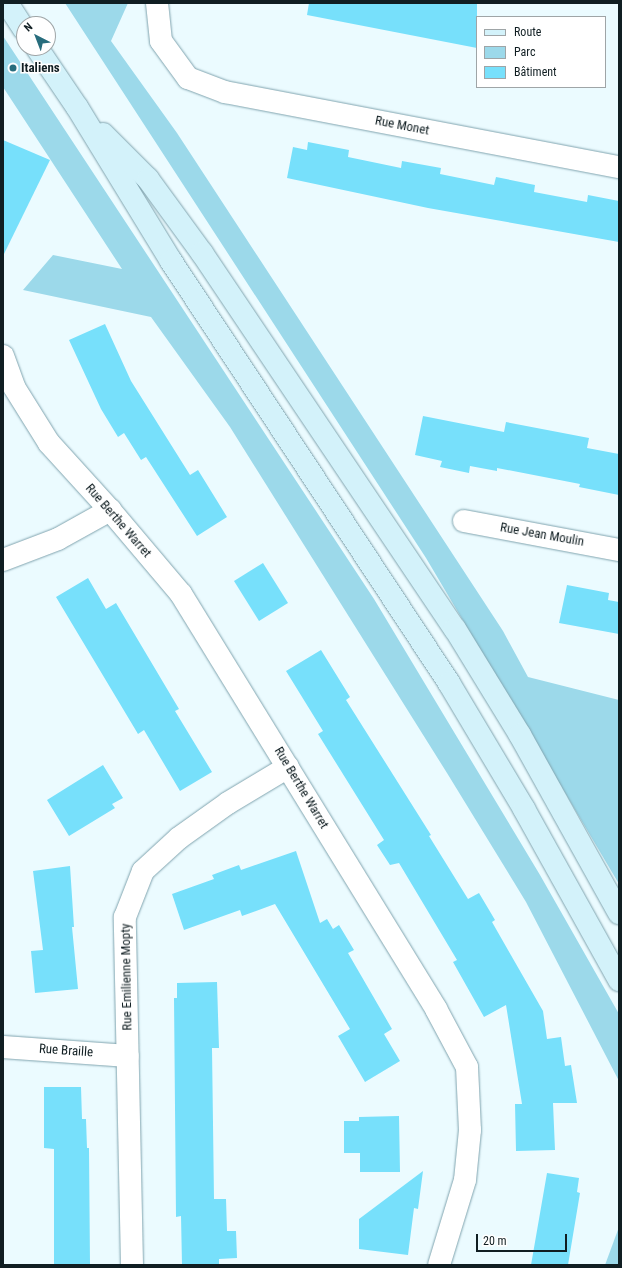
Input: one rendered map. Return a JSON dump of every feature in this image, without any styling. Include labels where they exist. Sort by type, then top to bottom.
[{"type":"main road","points":[[7,3],[16,17]]},
{"type":"main road","points":[[42,56],[77,107],[171,261],[448,683],[524,809],[619,980]]},
{"type":"main road","points":[[77,107],[148,179],[202,253],[334,448],[459,636],[520,736],[619,913]]},
{"type":"street","name":"Rue Monet","points":[[157,3],[161,41],[188,78],[224,92],[619,167]]},
{"type":"street","name":"Rue Berthe Warret","points":[[3,356],[14,387],[49,443],[110,510],[181,594],[436,1009],[467,1067],[470,1130],[465,1180],[439,1265]]},
{"type":"street","points":[[3,560],[58,540],[110,510]]},
{"type":"street","name":"Rue Jean Moulin","points":[[464,521],[619,550]]},
{"type":"street","name":"Rue Emilienne Mopty","points":[[132,1265],[125,917],[143,871],[179,838],[222,807],[288,767]]},
{"type":"street","name":"Rue Braille","points":[[3,1047],[128,1056]]},
{"type":"green space","points":[[65,3],[128,3],[111,41],[177,133],[503,631],[528,677],[619,700],[619,884],[426,558]]},
{"type":"green space","points":[[3,36],[374,599],[540,875],[619,1014],[619,1081],[526,902],[447,773],[230,427],[151,317],[23,290],[53,255],[122,269],[3,87]]},
{"type":"green space","points":[[619,1227],[619,1265],[605,1265]]},
{"type":"building","points":[[309,3],[477,3],[476,48],[307,15]]},
{"type":"building","points":[[3,140],[50,160],[3,256]]},
{"type":"building","points":[[308,142],[349,150],[348,157],[401,168],[402,161],[441,168],[440,174],[494,185],[496,177],[535,185],[534,192],[587,202],[588,195],[619,201],[619,242],[428,208],[287,178],[293,147],[307,150]]},
{"type":"building","points":[[105,324],[131,381],[190,475],[198,470],[227,517],[197,536],[146,457],[141,460],[124,433],[118,437],[101,409],[69,340]]},
{"type":"building","points":[[423,416],[504,432],[506,422],[589,438],[587,448],[619,454],[619,495],[579,487],[580,484],[497,468],[497,471],[470,466],[469,473],[440,467],[442,461],[415,455]]},
{"type":"building","points":[[263,563],[288,603],[259,621],[234,581]]},
{"type":"building","points":[[88,578],[106,609],[116,603],[179,709],[175,711],[212,772],[180,791],[144,730],[138,734],[56,597]]},
{"type":"building","points":[[567,585],[609,593],[608,600],[619,602],[619,634],[559,623]]},
{"type":"building","points":[[321,650],[350,697],[346,700],[431,835],[429,836],[468,899],[479,893],[495,920],[492,922],[543,1011],[547,1039],[561,1037],[565,1066],[571,1065],[577,1103],[553,1103],[555,1150],[516,1151],[515,1104],[522,1104],[506,1005],[484,1017],[453,962],[457,960],[399,863],[390,865],[377,845],[384,840],[318,734],[323,731],[286,671]]},
{"type":"building","points":[[103,765],[123,798],[112,804],[115,808],[69,836],[47,800]]},
{"type":"building","points":[[296,851],[320,923],[327,919],[333,929],[339,925],[354,950],[348,953],[392,1029],[384,1034],[400,1061],[365,1082],[338,1036],[350,1029],[275,904],[242,916],[240,910],[184,930],[172,894],[214,879],[212,875],[239,865],[241,870]]},
{"type":"building","points":[[70,866],[74,927],[72,927],[78,989],[35,993],[31,951],[43,950],[33,871]]},
{"type":"building","points":[[217,982],[219,1048],[212,1048],[214,1199],[226,1199],[227,1231],[236,1231],[237,1258],[219,1259],[219,1265],[182,1265],[181,1216],[176,1217],[174,998],[177,998],[177,983]]},
{"type":"building","points":[[44,1087],[81,1087],[82,1119],[86,1119],[87,1148],[89,1148],[90,1265],[54,1265],[54,1149],[44,1148]]},
{"type":"building","points":[[399,1116],[400,1172],[360,1172],[360,1153],[344,1153],[344,1121],[359,1121],[359,1117]]},
{"type":"building","points":[[423,1171],[418,1209],[414,1208],[408,1255],[359,1249],[359,1219]]},
{"type":"building","points":[[547,1173],[579,1178],[577,1192],[580,1193],[568,1265],[531,1265]]},
{"type":"place","name":"Italiens","points":[[13,68]]}]
